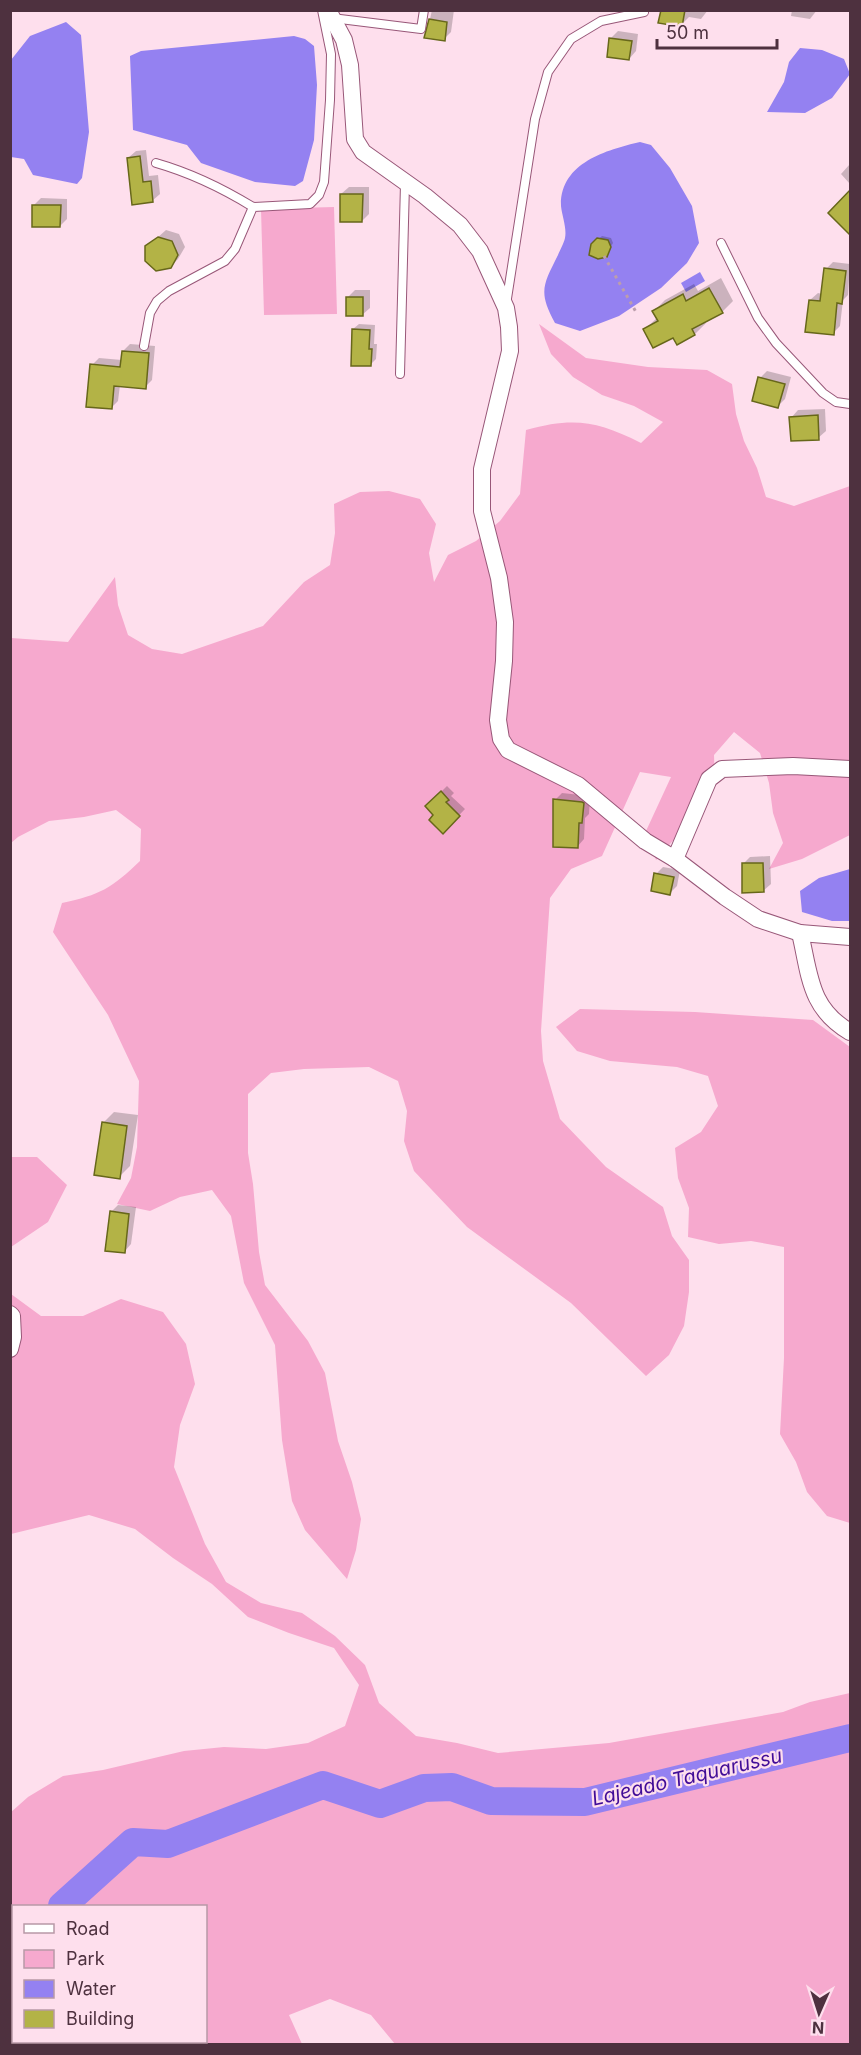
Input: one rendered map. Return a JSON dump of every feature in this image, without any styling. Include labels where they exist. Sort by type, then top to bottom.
[{"type":"street","points":[[327,13],[344,40],[350,65],[355,140],[363,152],[460,225],[480,251],[506,308],[510,351],[482,469],[482,511],[499,578],[505,622],[498,720],[501,739],[508,750],[578,785],[645,841],[675,859],[758,919],[800,933],[850,936]]},
{"type":"street","points":[[675,859],[709,778],[722,769],[793,766],[850,769]]},
{"type":"street","points":[[800,933],[815,998],[835,1023],[850,1032]]},
{"type":"street","points":[[10,1314],[13,1337],[10,1349]]},
{"type":"lane","points":[[156,163],[204,179],[254,207],[310,204],[319,195],[324,182],[330,100],[327,13],[421,29],[424,10]]},
{"type":"lane","points":[[506,308],[535,118],[548,72],[571,39],[601,21],[644,12]]},
{"type":"lane","points":[[400,375],[405,184]]},
{"type":"lane","points":[[144,346],[150,313],[157,301],[168,291],[225,261],[235,249],[254,207]]},
{"type":"lane","points":[[721,243],[758,318],[776,343],[824,393],[836,402],[850,404]]},
{"type":"path","points":[[604,256],[636,312]]},
{"type":"green space","points":[[334,207],[337,314],[264,315],[261,209]]},
{"type":"green space","points":[[539,324],[586,358],[648,367],[707,370],[732,384],[736,414],[744,441],[757,468],[766,497],[794,506],[850,486],[850,835],[802,859],[769,869],[783,843],[773,813],[769,783],[760,753],[734,732],[714,755],[715,785],[678,835],[656,860],[646,831],[671,777],[640,772],[602,856],[571,869],[550,898],[541,1031],[543,1061],[560,1119],[606,1167],[663,1207],[672,1236],[689,1260],[689,1292],[684,1326],[669,1355],[646,1376],[571,1303],[467,1227],[414,1171],[404,1141],[407,1111],[398,1081],[369,1067],[304,1069],[271,1073],[248,1094],[248,1153],[265,1285],[308,1341],[325,1373],[338,1441],[352,1482],[361,1519],[356,1550],[347,1579],[305,1530],[292,1501],[282,1440],[275,1345],[244,1283],[231,1216],[212,1190],[180,1197],[150,1211],[117,1204],[131,1178],[137,1147],[139,1081],[108,1015],[53,932],[62,903],[105,889],[140,861],[141,829],[116,810],[49,821],[11,843],[11,638],[68,642],[115,577],[118,605],[128,635],[152,649],[182,654],[263,626],[304,582],[330,565],[335,533],[334,504],[360,492],[389,491],[420,499],[436,524],[429,553],[434,582],[448,555],[476,541],[500,521],[520,494],[526,430],[558,423],[585,423],[611,430],[641,443],[663,422],[634,406],[602,395],[573,377],[551,354]]},
{"type":"green space","points":[[580,1009],[695,1012],[813,1020],[850,1047],[850,1523],[827,1516],[807,1492],[796,1462],[780,1434],[784,1358],[784,1247],[751,1241],[719,1244],[688,1237],[689,1208],[678,1178],[675,1148],[701,1132],[718,1106],[708,1076],[677,1067],[610,1061],[577,1051],[556,1027]]},
{"type":"green space","points":[[11,1157],[37,1157],[67,1185],[48,1222],[11,1247]]},
{"type":"green space","points":[[11,1294],[41,1316],[83,1316],[121,1299],[163,1312],[186,1344],[195,1384],[180,1425],[174,1467],[205,1544],[226,1582],[261,1603],[302,1613],[335,1636],[365,1665],[379,1703],[416,1736],[498,1753],[609,1743],[783,1712],[810,1702],[850,1693],[850,2044],[395,2044],[371,2015],[330,1999],[289,2015],[302,2044],[11,2044],[10,1813],[28,1797],[63,1776],[103,1770],[184,1751],[224,1747],[266,1749],[308,1743],[345,1726],[359,1685],[334,1648],[248,1617],[212,1584],[135,1529],[89,1515],[11,1534]]},
{"type":"water","points":[[66,22],[81,35],[89,132],[82,178],[77,184],[33,175],[24,159],[11,157],[11,60],[30,36]]},
{"type":"water","points":[[294,36],[305,39],[314,46],[317,85],[314,140],[303,181],[295,186],[255,182],[201,163],[187,145],[133,130],[130,56],[141,51]]},
{"type":"water","points":[[800,48],[822,50],[844,59],[850,74],[832,98],[805,113],[767,112],[784,82],[789,62]]},
{"type":"water","points":[[640,142],[651,145],[670,168],[692,206],[699,243],[687,263],[661,288],[619,316],[580,331],[555,323],[546,304],[544,289],[565,238],[561,206],[563,191],[568,179],[587,161],[600,154]],"holes":[[[597,239],[608,240],[611,247],[607,257],[598,259],[590,255],[591,244]]]},
{"type":"water","points":[[700,272],[705,281],[686,292],[681,283]]},
{"type":"water","points":[[850,869],[850,921],[832,921],[802,912],[800,891],[819,878]]},
{"type":"building","points":[[661,10],[685,10],[682,27],[658,23]]},
{"type":"building","points":[[429,19],[447,22],[445,41],[424,38]]},
{"type":"building","points":[[609,38],[632,41],[629,60],[607,57]]},
{"type":"building","points":[[140,156],[143,182],[151,181],[153,202],[132,205],[127,158]]},
{"type":"building","points":[[850,190],[850,235],[828,213]]},
{"type":"building","points":[[340,194],[363,194],[362,222],[340,222]]},
{"type":"building","points":[[32,205],[61,205],[60,227],[32,227]]},
{"type":"building","points":[[158,237],[172,241],[178,255],[171,268],[156,271],[145,261],[145,246]]},
{"type":"building","points":[[597,238],[608,240],[611,247],[607,257],[598,259],[589,255],[591,244]]},
{"type":"building","points":[[824,268],[846,271],[842,304],[837,303],[834,335],[805,332],[809,300],[820,301]]},
{"type":"building","points":[[709,288],[723,313],[692,329],[695,335],[677,345],[673,338],[653,348],[643,329],[658,321],[652,311],[683,294],[686,301]]},
{"type":"building","points":[[346,297],[363,297],[363,316],[346,316]]},
{"type":"building","points":[[352,329],[370,330],[371,366],[351,366]]},
{"type":"building","points":[[122,351],[149,353],[146,389],[114,386],[112,409],[86,407],[90,364],[120,367]]},
{"type":"building","points":[[758,377],[785,384],[778,408],[752,401]]},
{"type":"building","points":[[818,415],[819,440],[791,441],[789,417]]},
{"type":"building","points":[[441,791],[449,800],[446,802],[460,816],[443,834],[429,820],[433,815],[425,806]]},
{"type":"building","points":[[553,799],[584,803],[582,823],[579,823],[578,848],[553,847]]},
{"type":"building","points":[[742,863],[763,863],[764,892],[742,893]]},
{"type":"building","points":[[654,873],[674,877],[670,895],[651,891]]},
{"type":"building","points":[[102,1122],[127,1126],[120,1179],[94,1175]]},
{"type":"building","points":[[110,1211],[129,1214],[125,1253],[105,1251]]},
{"type":"waterway","name":"Lajeado Taquarussu","points":[[63,1905],[133,1842],[168,1844],[323,1785],[380,1804],[424,1788],[452,1787],[491,1801],[585,1802],[850,1738]]}]
